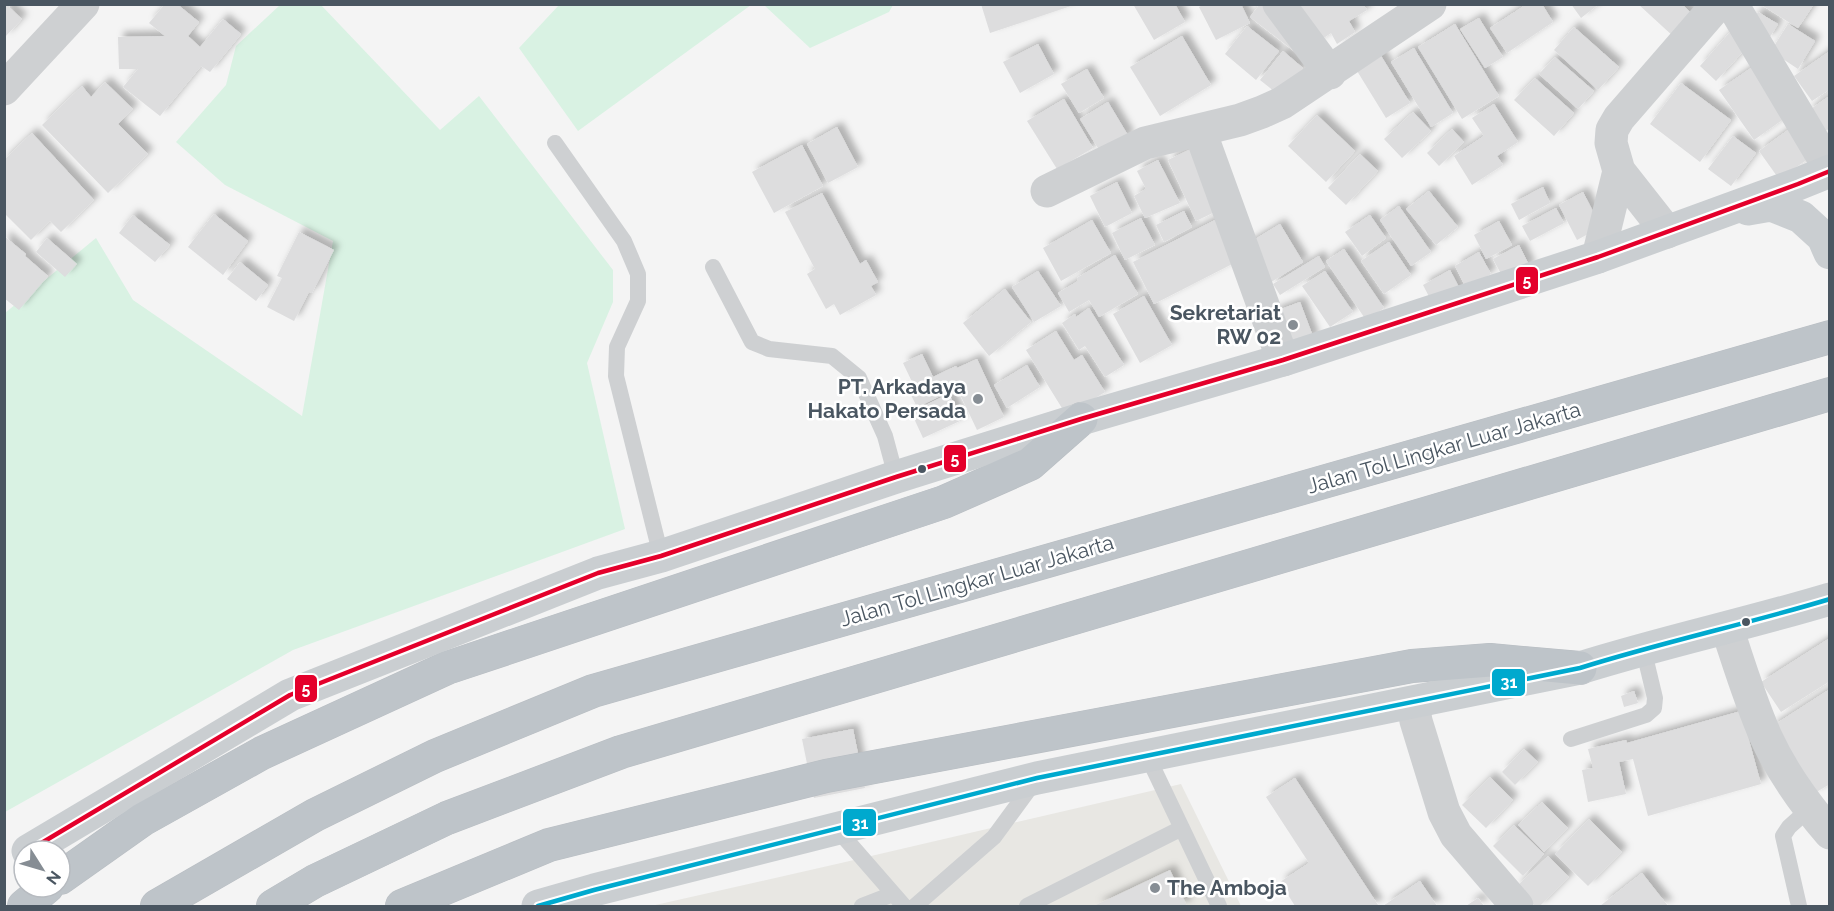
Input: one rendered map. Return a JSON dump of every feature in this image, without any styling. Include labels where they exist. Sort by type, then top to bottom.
[{"type":"highway","name":"Jalan Tol Lingkar Luar Jakarta","points":[[157,906],[315,815],[375,785],[435,756],[593,691],[1830,337]]},
{"type":"highway","points":[[273,906],[315,881],[447,818],[621,752],[1830,394]]},
{"type":"highway","points":[[72,870],[142,820],[262,753],[427,678],[459,665],[944,502],[1030,464],[1081,419]]},
{"type":"highway","points":[[402,906],[549,845],[826,776],[1412,666],[1490,660],[1580,668]]},
{"type":"main road","points":[[48,839],[290,695],[598,573],[662,556],[896,477],[1081,419],[1282,360],[1598,257],[1830,170]]},
{"type":"main road","points":[[1710,216],[1771,205],[1801,217],[1823,237],[1830,253]]},
{"type":"main road","points":[[538,906],[1037,778],[1580,668],[1643,648],[1816,603],[1830,588]]},
{"type":"street","points":[[4,89],[83,4]]},
{"type":"street","points":[[1279,4],[1330,73]]},
{"type":"street","points":[[1047,191],[1145,143],[1262,112],[1282,103],[1430,4]]},
{"type":"street","points":[[1667,232],[1619,171],[1611,143],[1612,130],[1619,118],[1718,4]]},
{"type":"street","points":[[1732,4],[1830,170]]},
{"type":"street","points":[[1200,130],[1282,360]]},
{"type":"street","points":[[1598,257],[1619,171]]},
{"type":"street","points":[[1727,628],[1766,737],[1779,761],[1820,821]]},
{"type":"street","points":[[1413,703],[1416,721],[1449,824],[1456,836],[1516,906]]},
{"type":"lane","points":[[555,143],[624,241],[638,274],[638,301],[617,347],[616,376],[662,556]]},
{"type":"lane","points":[[712,267],[752,342],[770,349],[832,356],[859,378],[885,436],[896,477]]},
{"type":"lane","points":[[1570,739],[1647,715],[1654,708],[1654,698],[1643,648]]},
{"type":"lane","points":[[1146,755],[1219,906]]},
{"type":"lane","points":[[915,906],[994,837],[1037,778]]},
{"type":"lane","points":[[1799,906],[1783,836],[1789,827],[1820,821]]},
{"type":"lane","points":[[836,828],[898,900]]},
{"type":"lane","points":[[1027,906],[1182,828]]},
{"type":"lane","points":[[862,906],[898,900]]},
{"type":"shaded area","points":[[1181,784],[1241,906],[651,906],[841,863]]},
{"type":"green space","points":[[280,5],[321,5],[440,130],[479,96],[613,270],[613,302],[587,363],[625,529],[293,650],[5,812],[5,313],[96,238],[133,300],[302,416],[333,241],[225,185],[176,142],[226,85],[236,46]]},
{"type":"green space","points":[[559,5],[751,5],[578,131],[519,48]]},
{"type":"green space","points":[[764,5],[893,5],[889,12],[810,48]]},
{"type":"building","points":[[4,4],[11,4],[9,7],[22,19],[4,38]]},
{"type":"building","points":[[165,4],[177,4],[199,22],[188,36],[200,47],[223,19],[241,34],[210,72],[201,66],[160,116],[123,87],[138,69],[119,69],[118,37],[165,36],[149,23]]},
{"type":"building","points":[[981,4],[1074,4],[1074,5],[990,33]]},
{"type":"building","points":[[1133,4],[1175,4],[1185,22],[1154,40]]},
{"type":"building","points":[[1204,4],[1241,4],[1250,23],[1216,40],[1199,7]]},
{"type":"building","points":[[1260,4],[1268,4],[1299,55],[1250,17]]},
{"type":"building","points":[[1291,4],[1363,4],[1367,10],[1349,21],[1355,32],[1337,44],[1331,33],[1316,43]]},
{"type":"building","points":[[1527,4],[1542,4],[1553,22],[1507,53],[1490,28]]},
{"type":"building","points":[[1571,4],[1599,4],[1581,18]]},
{"type":"building","points":[[1638,4],[1682,4],[1693,15],[1674,37]]},
{"type":"building","points":[[1760,4],[1814,4],[1798,28]]},
{"type":"building","points":[[1758,12],[1778,24],[1768,40],[1749,27]]},
{"type":"building","points":[[1479,18],[1503,57],[1485,68],[1460,29]]},
{"type":"building","points":[[1455,24],[1499,96],[1462,119],[1418,47]]},
{"type":"building","points":[[1788,24],[1815,41],[1798,69],[1771,51]]},
{"type":"building","points":[[1247,26],[1279,51],[1256,80],[1225,54]]},
{"type":"building","points":[[1574,27],[1619,67],[1598,90],[1554,50]]},
{"type":"building","points":[[1732,30],[1749,45],[1716,81],[1700,66]]},
{"type":"building","points":[[1182,36],[1211,85],[1160,116],[1130,67]]},
{"type":"building","points":[[1038,44],[1054,74],[1020,93],[1003,62]]},
{"type":"building","points":[[1414,48],[1453,113],[1431,127],[1391,62]]},
{"type":"building","points":[[1283,51],[1303,68],[1280,96],[1260,80]]},
{"type":"building","points":[[1378,51],[1410,103],[1386,118],[1354,66]]},
{"type":"building","points":[[1830,51],[1830,89],[1812,101],[1794,76]]},
{"type":"building","points":[[1555,57],[1594,91],[1578,109],[1539,74]]},
{"type":"building","points":[[1754,66],[1788,116],[1754,140],[1719,90]]},
{"type":"building","points":[[1087,69],[1104,98],[1079,113],[1061,84]]},
{"type":"building","points":[[1535,78],[1574,113],[1554,136],[1514,100]]},
{"type":"building","points":[[105,82],[133,109],[118,124],[148,154],[108,193],[42,125],[82,86],[91,97]]},
{"type":"building","points":[[1681,83],[1731,120],[1700,162],[1650,124]]},
{"type":"building","points":[[1828,97],[1830,128],[1823,133],[1808,111]]},
{"type":"building","points":[[1064,99],[1093,148],[1057,169],[1027,121]]},
{"type":"building","points":[[1108,102],[1129,137],[1101,153],[1080,119]]},
{"type":"building","points":[[1494,104],[1518,142],[1497,156],[1503,165],[1472,185],[1454,156],[1484,136],[1472,118]]},
{"type":"building","points":[[1413,112],[1431,131],[1402,158],[1384,139]]},
{"type":"building","points":[[1317,115],[1355,151],[1326,182],[1288,146]]},
{"type":"building","points":[[1795,125],[1815,154],[1779,179],[1759,151]]},
{"type":"building","points":[[837,127],[858,167],[828,183],[807,144]]},
{"type":"building","points":[[1452,129],[1464,142],[1439,166],[1427,153]]},
{"type":"building","points":[[32,133],[94,200],[61,232],[50,221],[31,240],[4,213],[6,211],[4,209],[4,160]]},
{"type":"building","points":[[1733,136],[1756,153],[1731,186],[1708,169]]},
{"type":"building","points":[[802,145],[823,186],[774,213],[752,172]]},
{"type":"building","points":[[1195,147],[1223,208],[1196,221],[1168,160]]},
{"type":"building","points":[[1360,154],[1378,171],[1346,205],[1328,188]]},
{"type":"building","points":[[1158,160],[1180,203],[1145,218],[1134,196],[1146,189],[1137,171]]},
{"type":"building","points":[[1117,182],[1132,213],[1105,227],[1090,196]]},
{"type":"building","points":[[1543,187],[1550,203],[1519,220],[1511,204]]},
{"type":"building","points":[[1429,191],[1458,227],[1436,245],[1406,209]]},
{"type":"building","points":[[1583,192],[1601,227],[1577,240],[1559,205]]},
{"type":"building","points":[[822,193],[860,264],[866,260],[878,282],[871,286],[876,295],[840,315],[834,304],[826,309],[807,274],[815,269],[785,212]]},
{"type":"building","points":[[1399,206],[1431,252],[1411,266],[1380,220]]},
{"type":"building","points":[[1556,208],[1564,223],[1530,241],[1522,226]]},
{"type":"building","points":[[1184,211],[1192,227],[1164,242],[1156,225]]},
{"type":"building","points":[[214,214],[248,241],[223,275],[188,247]]},
{"type":"building","points":[[133,215],[170,245],[155,262],[119,233]]},
{"type":"building","points":[[1370,215],[1386,238],[1362,256],[1345,232]]},
{"type":"building","points":[[1141,218],[1155,245],[1125,260],[1112,233]]},
{"type":"building","points":[[1219,218],[1240,260],[1154,304],[1133,262]]},
{"type":"building","points":[[1092,220],[1111,253],[1061,281],[1043,248]]},
{"type":"building","points":[[1499,221],[1512,245],[1486,259],[1474,235]]},
{"type":"building","points":[[1280,224],[1303,262],[1268,284],[1244,246]]},
{"type":"building","points":[[299,232],[334,250],[312,293],[309,292],[294,321],[267,307],[282,278],[277,276]]},
{"type":"building","points":[[4,236],[48,276],[19,310],[4,298]]},
{"type":"building","points":[[47,238],[77,264],[65,277],[36,252]]},
{"type":"building","points":[[1389,242],[1411,275],[1384,294],[1361,261]]},
{"type":"building","points":[[1519,245],[1530,267],[1505,281],[1493,259]]},
{"type":"building","points":[[1344,249],[1384,308],[1366,320],[1326,261]]},
{"type":"building","points":[[1479,252],[1491,274],[1466,288],[1455,266]]},
{"type":"building","points":[[1115,255],[1138,294],[1099,317],[1089,300],[1069,312],[1058,293],[1078,281],[1077,278]]},
{"type":"building","points":[[1319,256],[1325,267],[1280,295],[1273,284]]},
{"type":"building","points":[[240,262],[268,285],[256,301],[227,279]]},
{"type":"building","points":[[1450,270],[1463,295],[1436,310],[1423,285]]},
{"type":"building","points":[[1038,271],[1061,306],[1034,322],[1012,287]]},
{"type":"building","points":[[1325,271],[1353,312],[1330,327],[1302,286]]},
{"type":"building","points":[[1005,289],[1031,322],[989,356],[963,323]]},
{"type":"building","points":[[1144,296],[1172,345],[1140,363],[1113,314]]},
{"type":"building","name":"Sekretariat RW 02","points":[[1300,302],[1314,339],[1286,349],[1273,312]]},
{"type":"building","points":[[1089,308],[1124,365],[1105,377],[1085,346],[1079,350],[1062,323]]},
{"type":"building","points":[[1056,331],[1074,360],[1082,355],[1105,392],[1065,413],[1026,350]]},
{"type":"building","points":[[922,354],[933,377],[977,359],[1004,417],[977,430],[957,388],[917,407],[908,389],[914,386],[903,363]]},
{"type":"building","points":[[1027,365],[1040,387],[1007,408],[994,385]]},
{"type":"building","points":[[949,394],[962,420],[923,438],[911,412]]},
{"type":"building","points":[[1830,638],[1830,681],[1781,712],[1761,682]]},
{"type":"building","points":[[1830,689],[1830,784],[1813,794],[1771,727]]},
{"type":"building","points":[[1634,691],[1638,703],[1624,707],[1621,696]]},
{"type":"building","points":[[1741,711],[1761,784],[1648,816],[1633,759],[1619,762],[1626,794],[1588,802],[1582,770],[1593,768],[1588,749],[1626,740],[1627,743]]},
{"type":"building","points":[[853,729],[865,788],[814,798],[802,739]]},
{"type":"building","points":[[1524,749],[1538,762],[1515,785],[1502,772]]},
{"type":"building","points":[[1490,777],[1513,800],[1486,828],[1462,805]]},
{"type":"building","points":[[1295,778],[1378,905],[1295,906],[1280,882],[1309,863],[1266,797]]},
{"type":"building","points":[[1542,802],[1568,828],[1544,852],[1518,825]]},
{"type":"building","points":[[1589,819],[1622,852],[1588,886],[1555,854]]},
{"type":"building","points":[[1514,825],[1544,854],[1523,876],[1493,846]]},
{"type":"building","points":[[1548,856],[1569,877],[1540,906],[1535,906],[1516,887]]},
{"type":"building","name":"The Amboja","points":[[1170,870],[1187,906],[1094,906]]},
{"type":"building","points":[[1642,873],[1668,906],[1600,906]]},
{"type":"building","points":[[1420,881],[1437,906],[1383,906]]},
{"type":"building","points":[[1478,898],[1484,906],[1466,906]]},
{"type":"transit line","name":"5","points":[[48,839],[290,695],[598,573],[661,556],[896,477],[1081,419],[1283,360],[1598,257],[1830,171]]},
{"type":"transit line","name":"31","points":[[538,906],[1037,778],[1580,668],[1830,599]]},
{"type":"place","name":"Sekretariat RW 02","points":[[1293,325]]},
{"type":"place","name":"PT. Arkadaya Hakato Persada","points":[[978,399]]},
{"type":"place","name":"The Amboja","points":[[1155,888]]}]
